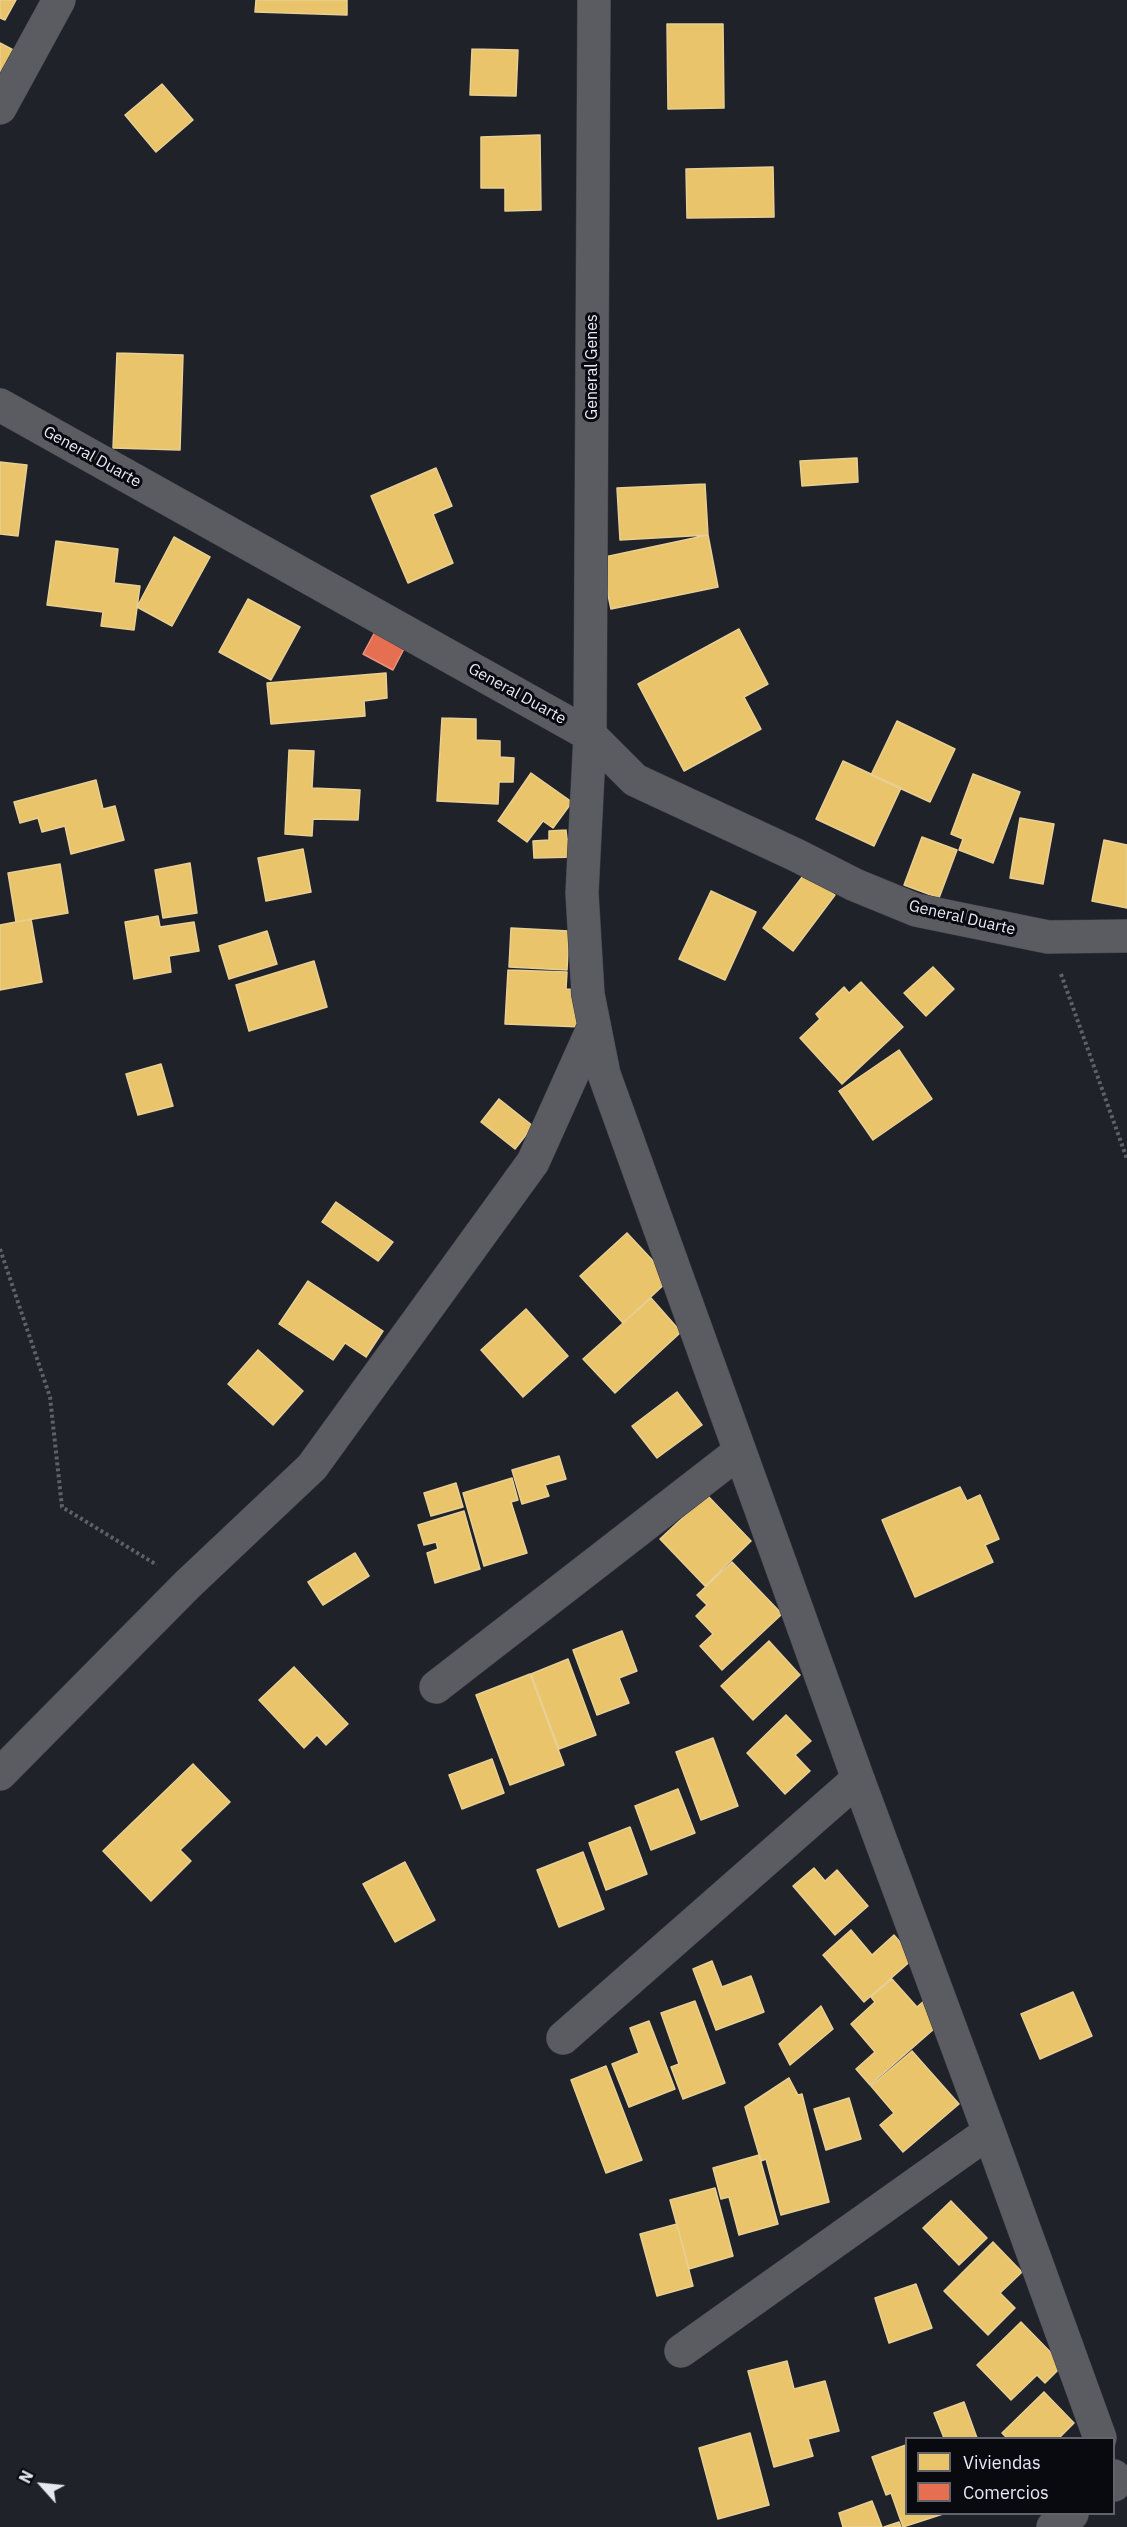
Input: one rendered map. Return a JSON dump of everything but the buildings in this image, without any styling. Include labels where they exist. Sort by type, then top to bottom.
[{"type":"street","points":[[0,108],[59,0]]},
{"type":"street","name":"General Genes","points":[[594,0],[590,735],[582,894],[588,994],[594,1026],[604,1074],[739,1452],[1099,2437]]},
{"type":"street","name":"General Duarte","points":[[0,405],[590,735],[635,780],[855,885],[916,910],[1048,937],[1127,936]]},
{"type":"street","points":[[0,1774],[188,1584],[312,1467],[533,1162],[594,1026]]},
{"type":"street","points":[[436,1687],[739,1452]]},
{"type":"street","points":[[563,2038],[858,1779]]},
{"type":"street","points":[[681,2351],[989,2132]]},
{"type":"street","points":[[1053,2527],[1071,2515]]},
{"type":"path","points":[[1048,937],[1127,1159]]},
{"type":"path","points":[[0,1249],[50,1397],[62,1507],[188,1584]]}]
